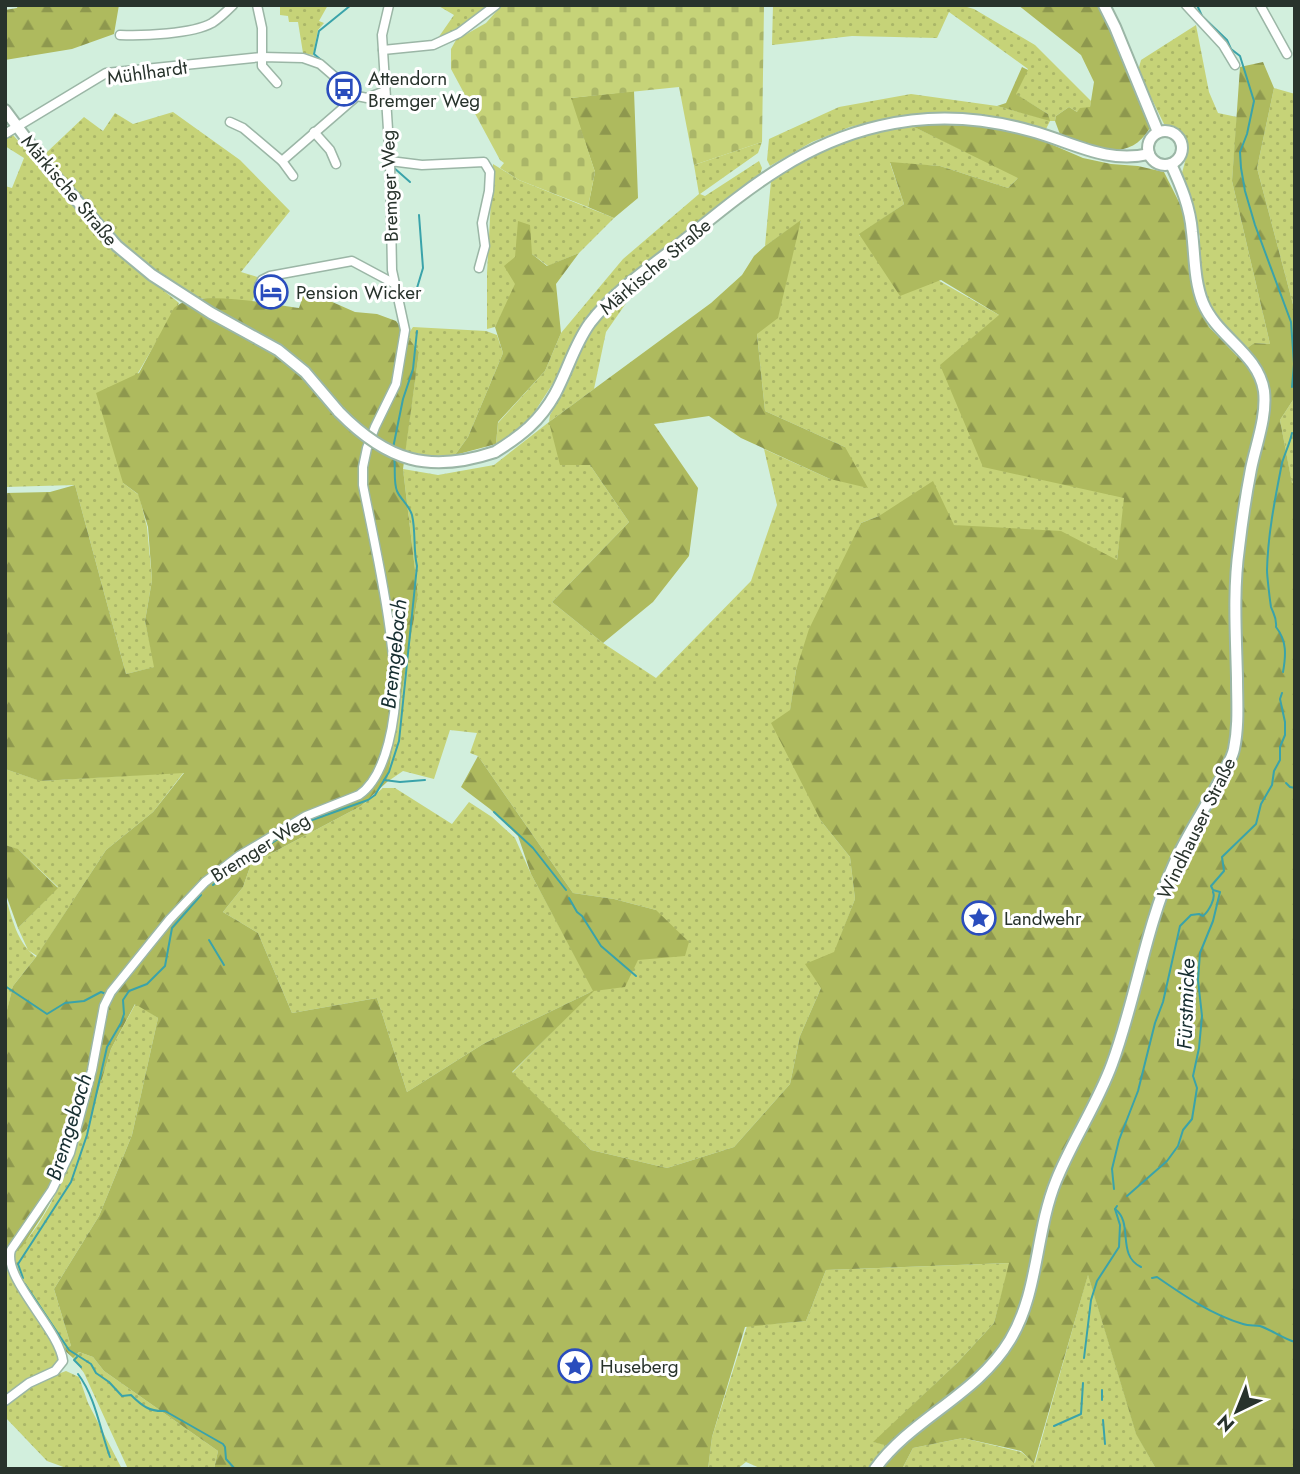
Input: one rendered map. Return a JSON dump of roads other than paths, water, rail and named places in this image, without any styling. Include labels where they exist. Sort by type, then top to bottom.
[{"type":"main road","points":[[1104,5],[1158,132]]},
{"type":"main road","name":"Märkische Straße","points":[[5,110],[80,207],[117,246],[152,275],[211,313],[278,350],[305,372],[361,435],[375,444],[415,460],[460,462],[495,452],[522,435],[555,394],[580,338],[602,309],[764,177],[813,148],[878,126],[907,120],[945,118],[1011,126],[1107,156],[1126,158],[1149,154]]},
{"type":"main road","points":[[1158,132],[1170,132],[1180,140],[1181,152],[1171,164],[1160,164],[1149,154],[1149,141],[1158,132]]},
{"type":"main road","name":"Windhauser Straße","points":[[874,1469],[900,1440],[983,1374],[1002,1353],[1017,1328],[1028,1294],[1049,1200],[1066,1157],[1112,1064],[1150,928],[1174,862],[1233,755],[1238,725],[1235,603],[1238,551],[1262,418],[1263,385],[1253,365],[1210,317],[1204,306],[1197,281],[1184,191],[1171,164]]},
{"type":"street","points":[[120,35],[142,36],[199,27],[211,23],[233,5]]},
{"type":"street","points":[[257,5],[262,28],[262,66],[277,83]]},
{"type":"street","name":"Bremger Weg","points":[[5,1401],[29,1383],[55,1371],[63,1361],[56,1341],[16,1277],[9,1257],[52,1191],[70,1153],[92,1070],[104,1006],[111,992],[170,919],[205,882],[239,856],[306,816],[359,796],[376,780],[387,745],[396,680],[388,618],[363,485],[363,467],[375,427],[396,384],[405,330],[392,270],[390,165],[382,35],[389,5]]},
{"type":"street","points":[[383,50],[433,45],[459,33],[496,5]]},
{"type":"street","points":[[1186,5],[1223,45],[1236,65]]},
{"type":"street","points":[[1260,5],[1286,54]]},
{"type":"street","name":"Mühlhardt","points":[[5,134],[106,74],[262,57],[312,60],[357,96]]},
{"type":"street","points":[[282,161],[357,96],[367,98],[385,91]]},
{"type":"street","points":[[230,122],[243,128],[282,161],[293,176]]},
{"type":"street","points":[[314,132],[330,150],[335,164]]},
{"type":"street","points":[[390,165],[484,162],[490,172],[482,223],[485,246],[479,268]]},
{"type":"street","name":"Bremger Weg","points":[[268,287],[259,286],[262,280],[270,276],[352,261],[396,284]]},
{"type":"waterway","name":"Bremgebach","points":[[351,5],[319,31],[314,54],[351,85]]},
{"type":"waterway","points":[[1197,5],[1202,16],[1240,56],[1254,101],[1240,152],[1241,168],[1255,225],[1291,322],[1294,364],[1292,387]]},
{"type":"waterway","name":"Bremgebach","points":[[393,167],[410,182]]},
{"type":"waterway","name":"Bremgebach","points":[[414,298],[423,268],[419,215]]},
{"type":"waterway","name":"Bremgebach","points":[[393,448],[403,399],[413,369],[417,331]]},
{"type":"waterway","points":[[1283,672],[1285,648],[1271,607],[1267,570],[1270,529],[1277,490],[1292,433]]},
{"type":"waterway","name":"Bremgebach","points":[[213,885],[230,870],[301,824],[368,800],[375,795],[389,772],[399,741],[417,566],[412,515],[397,491],[394,457]]},
{"type":"waterway","name":"Fürstmicke","points":[[1127,1196],[1167,1161],[1178,1146],[1183,1130],[1192,1119],[1197,1088],[1193,1076],[1202,1016],[1198,980],[1200,953],[1213,921],[1220,892],[1213,890],[1211,886],[1224,871],[1222,857],[1256,824],[1261,804],[1272,785],[1285,735],[1280,699],[1282,693]]},
{"type":"waterway","points":[[384,780],[425,780]]},
{"type":"waterway","points":[[1286,783],[1295,788]]},
{"type":"waterway","points":[[494,812],[533,848],[566,890]]},
{"type":"waterway","points":[[1114,1189],[1112,1169],[1119,1140],[1138,1091],[1163,1002],[1180,926],[1191,915],[1205,914],[1213,901],[1213,892]]},
{"type":"waterway","name":"Bremgebach","points":[[23,1278],[18,1264],[71,1182],[87,1135],[107,1047],[124,1014],[123,1000],[129,991],[147,984],[165,966],[172,928],[201,895]]},
{"type":"waterway","points":[[569,898],[601,946],[636,976]]},
{"type":"waterway","points":[[209,940],[224,965]]},
{"type":"waterway","points":[[5,986],[47,1014],[65,1003],[84,1001],[101,992],[106,994]]},
{"type":"waterway","name":"Fürstmicke","points":[[1084,1358],[1091,1300],[1097,1281],[1119,1247],[1120,1225],[1115,1209],[1117,1206]]},
{"type":"waterway","points":[[1115,1209],[1124,1222],[1129,1255],[1133,1262],[1141,1267]]},
{"type":"waterway","points":[[1152,1278],[1157,1277],[1209,1310],[1231,1320],[1260,1326],[1295,1342]]},
{"type":"waterway","points":[[25,1284],[69,1350],[91,1364],[96,1373],[122,1396],[131,1395],[146,1408],[165,1411],[223,1444],[226,1459],[235,1469]]},
{"type":"waterway","points":[[77,1357],[74,1360],[81,1367]]},
{"type":"waterway","points":[[78,1374],[93,1404],[110,1457]]},
{"type":"waterway","points":[[1054,1426],[1081,1414],[1083,1383]]},
{"type":"waterway","name":"Fürstmicke","points":[[1102,1390],[1102,1400]]},
{"type":"waterway","name":"Fürstmicke","points":[[1103,1420],[1105,1444]]},
{"type":"place","name":"Attendorn Bremger Weg","points":[[344,89]]},
{"type":"place","name":"Pension Wicker","points":[[271,292]]},
{"type":"place","name":"Landwehr","points":[[979,918]]},
{"type":"place","name":"Huseberg","points":[[575,1366]]}]
